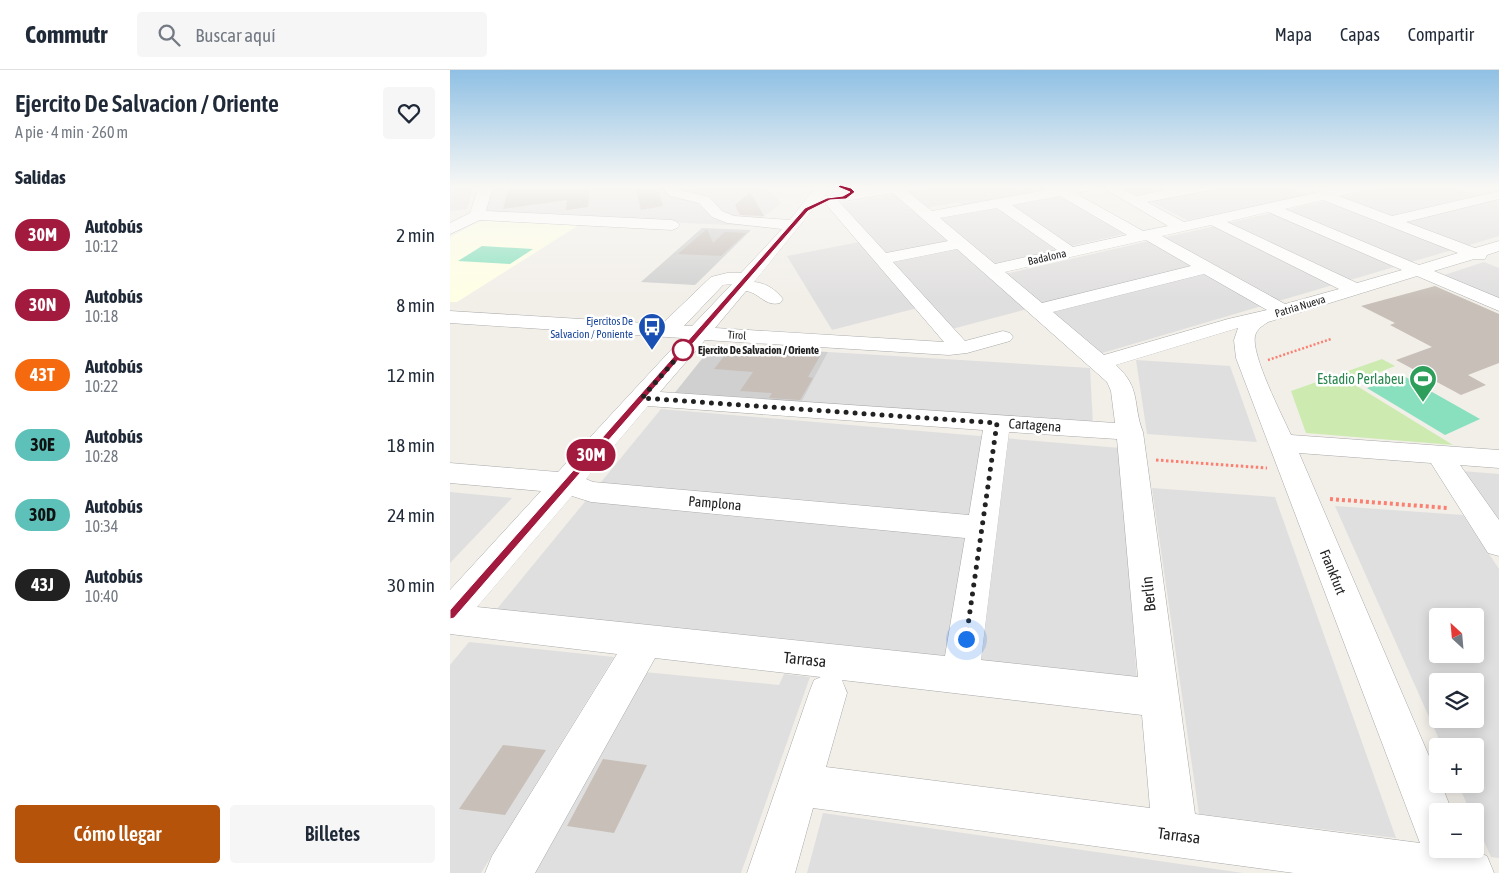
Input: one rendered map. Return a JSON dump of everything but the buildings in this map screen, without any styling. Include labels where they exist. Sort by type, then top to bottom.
[{"type":"street","points":[[450,229],[461,223]]},
{"type":"street","points":[[639,223],[672,225]]},
{"type":"street","points":[[450,614],[744,282],[760,246],[790,223]]},
{"type":"street","points":[[846,223],[960,348]]},
{"type":"street","name":"Berlín","points":[[938,223],[1100,363],[1116,379],[1123,391],[1132,445],[1175,834]]},
{"type":"street","points":[[1029,223],[1070,252]]},
{"type":"street","points":[[1121,223],[1206,268],[1272,315]]},
{"type":"street","points":[[1175,223],[1182,227]]},
{"type":"street","name":"Badalona","points":[[991,270],[1197,223]]},
{"type":"street","points":[[1219,223],[1354,290]]},
{"type":"street","points":[[1308,223],[1499,305]]},
{"type":"street","points":[[1397,223],[1499,262]]},
{"type":"street","points":[[880,259],[960,243]]},
{"type":"street","name":"Patria Nueva","points":[[1100,363],[1235,323],[1272,315],[1499,246]]},
{"type":"street","points":[[1038,310],[1206,268]]},
{"type":"street","points":[[666,332],[716,281],[727,278],[744,282],[760,288],[773,299]]},
{"type":"street","points":[[1327,298],[1332,307],[1328,318]]},
{"type":"street","name":"Frankfurt","points":[[1272,315],[1249,328],[1245,333],[1243,343],[1277,456],[1452,859]]},
{"type":"street","name":"Tirol","points":[[450,317],[666,332],[960,348],[1003,337]]},
{"type":"street","name":"Cartagena","points":[[642,398],[997,423],[1132,445]]},
{"type":"street","points":[[960,676],[997,423]]},
{"type":"street","points":[[1439,455],[1499,544]]},
{"type":"street","points":[[1277,456],[1439,455],[1499,459]]},
{"type":"street","name":"Pamplona","points":[[450,473],[566,483],[591,492],[982,528]]},
{"type":"street","name":"Tarrasa","points":[[450,619],[1160,698]]},
{"type":"street","points":[[509,873],[645,641]]},
{"type":"street","points":[[771,873],[828,693]]},
{"type":"street","name":"Tarrasa","points":[[799,785],[1175,834],[1452,859]]},
{"type":"path","points":[[1267,360],[1331,339]]},
{"type":"path","points":[[1132,445],[1277,456]]},
{"type":"path","points":[[1329,499],[1476,510]]},
{"type":"shaded area","points":[[475,223],[579,225],[457,302],[450,302],[450,237]]},
{"type":"shaded area","points":[[696,223],[755,223],[752,226]]},
{"type":"shaded area","points":[[855,223],[930,223],[1027,309],[952,329],[929,305],[832,330],[787,256],[870,240]]},
{"type":"shaded area","points":[[945,223],[1018,223],[1056,250],[993,264]]},
{"type":"shaded area","points":[[1037,223],[1106,223],[1124,234],[1071,246]]},
{"type":"shaded area","points":[[1226,223],[1383,223],[1452,250],[1099,354],[1005,274]]},
{"type":"shaded area","points":[[1406,223],[1499,223],[1499,236],[1466,246]]},
{"type":"shaded area","points":[[702,228],[751,230],[695,285],[641,282]]},
{"type":"shaded area","points":[[1484,262],[1499,268],[1499,300],[1441,276]]},
{"type":"shaded area","points":[[713,345],[828,352],[801,403],[673,395]]},
{"type":"shaded area","points":[[828,352],[1090,368],[1093,425],[801,403]]},
{"type":"shaded area","points":[[1136,360],[1230,366],[1257,442],[1147,434]]},
{"type":"shaded area","points":[[661,409],[1120,448],[1137,682],[492,615]]},
{"type":"shaded area","points":[[1462,471],[1499,474],[1499,522]]},
{"type":"shaded area","points":[[1152,488],[1275,497],[1396,838],[1199,814]]},
{"type":"shaded area","points":[[450,492],[512,498],[450,563]]},
{"type":"shaded area","points":[[1335,506],[1463,515],[1499,569],[1499,858],[1491,857],[1484,841],[1484,803],[1466,803],[1462,793],[1484,793],[1484,738],[1438,738],[1434,728],[1484,728],[1484,673],[1429,673],[1429,717]]},
{"type":"shaded area","points":[[469,642],[614,657],[481,873],[450,873],[450,665]]},
{"type":"shaded area","points":[[644,672],[779,685],[784,674],[810,677],[741,873],[531,873]]},
{"type":"shaded area","points":[[823,813],[1243,873],[807,873]]},
{"type":"green space","points":[[482,246],[533,249],[510,264],[458,261]]},
{"type":"green space","points":[[1382,359],[1395,366],[1352,383],[1453,445],[1306,433],[1291,391]]},
{"type":"green space","name":"Estadio Perlabeu","points":[[1402,375],[1480,419],[1445,435],[1367,388]]},
{"type":"bus line","name":"30M","points":[[450,614],[795,223]]},
{"type":"place","name":"Ejercito De Salvacion / Oriente","points":[[683,350]]},
{"type":"place","name":"Ejercitos De Salvacion / Poniente","points":[[652,351]]},
{"type":"place","name":"Estadio Perlabeu","points":[[1423,403]]},
{"type":"route","points":[[683,350],[687,346],[642,398],[997,423],[966,639]]}]
